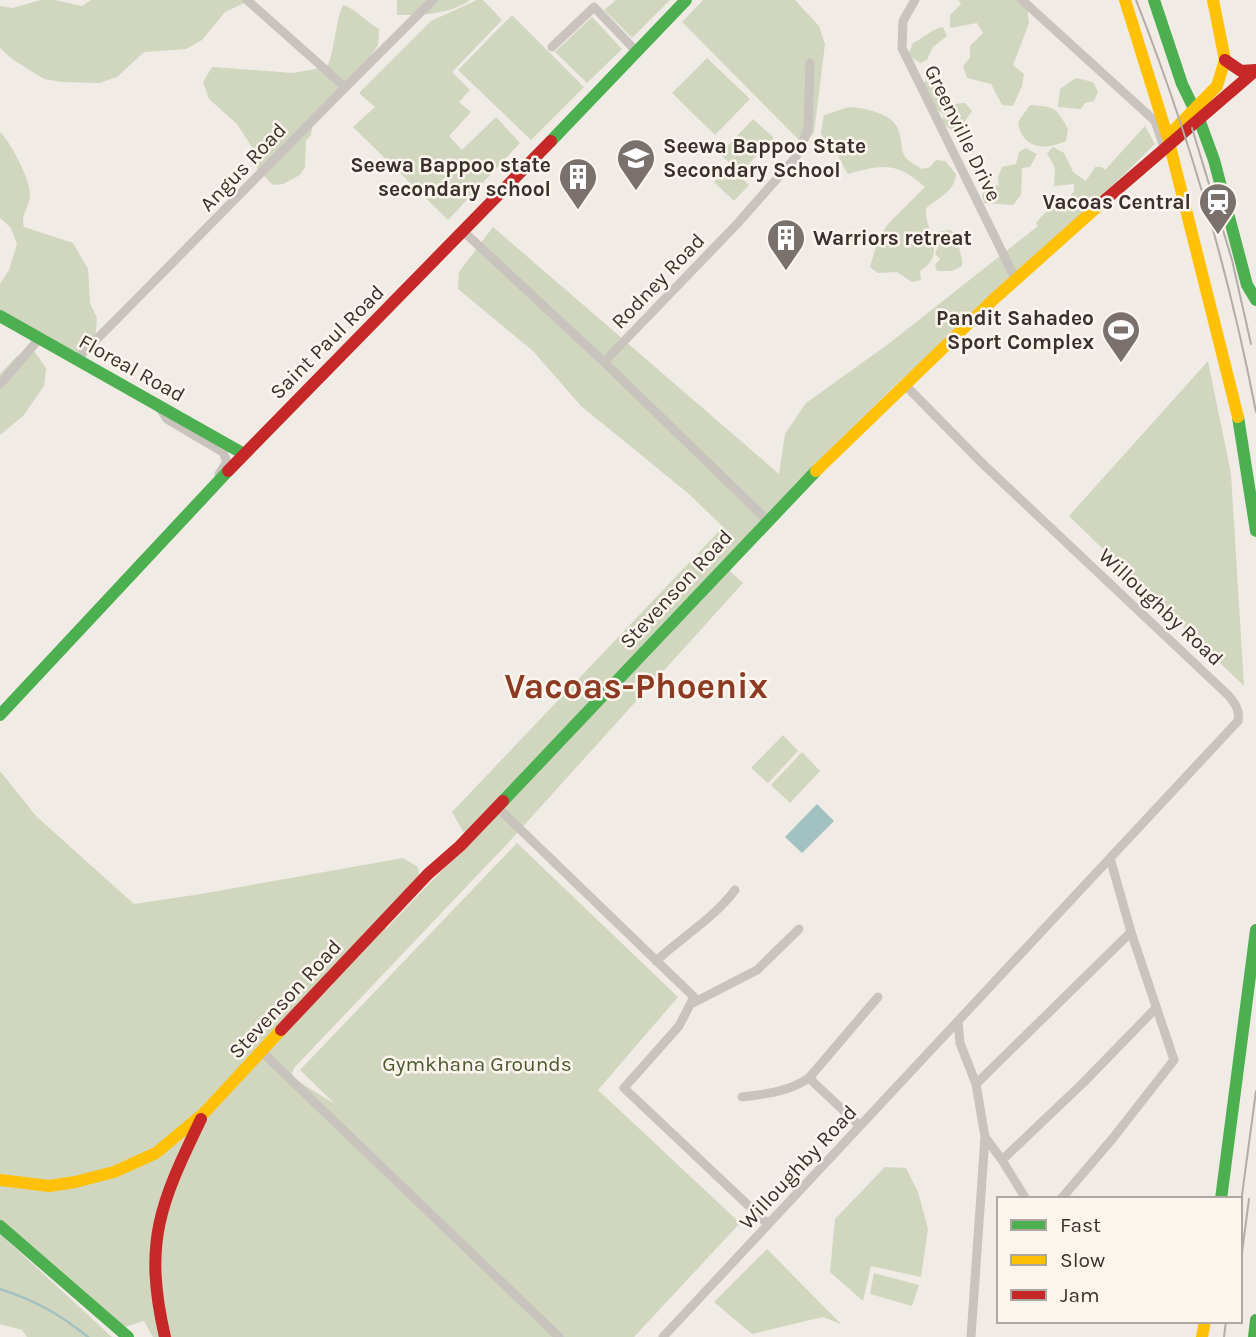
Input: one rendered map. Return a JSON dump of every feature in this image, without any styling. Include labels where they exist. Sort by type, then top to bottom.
[{"type":"street","points":[[247,0],[345,87]]},
{"type":"street","name":"Angus Road","points":[[78,358],[433,0]]},
{"type":"street","name":"Saint Paul Road","points":[[0,715],[244,454],[464,232],[686,0]]},
{"type":"street","name":"Greenville Drive","points":[[915,0],[903,21],[902,48],[1016,280]]},
{"type":"street","points":[[1023,0],[1155,121],[1167,143]]},
{"type":"street","points":[[1125,0],[1167,143],[1233,391],[1256,531]]},
{"type":"street","points":[[1154,0],[1182,84],[1197,114],[1214,160],[1247,285],[1256,300]]},
{"type":"street","points":[[1197,114],[1217,86],[1225,60],[1213,0]]},
{"type":"street","points":[[551,47],[594,8],[636,51]]},
{"type":"street","points":[[1225,60],[1241,71],[1256,70]]},
{"type":"street","name":"Rodney Road","points":[[604,362],[737,224],[796,157],[808,129],[810,63]]},
{"type":"street","points":[[1197,114],[1256,70]]},
{"type":"street","points":[[1182,84],[1201,94],[1212,92]]},
{"type":"street","name":"Stevenson Road","points":[[0,1180],[48,1186],[114,1172],[156,1153],[204,1113],[428,874],[460,846],[767,520],[1016,280],[1197,114]]},
{"type":"street","points":[[464,232],[604,362],[767,520]]},
{"type":"street","name":"Floreal Road","points":[[0,316],[244,454]]},
{"type":"street","points":[[0,384],[39,339]]},
{"type":"street","name":"Willoughby Road","points":[[663,1337],[1238,721],[1236,705],[1228,695],[983,464],[905,386]]},
{"type":"street","points":[[157,404],[167,419],[220,449],[226,457],[224,469],[195,499],[191,511]]},
{"type":"street","points":[[497,807],[694,997],[679,1026],[624,1088],[768,1224]]},
{"type":"street","points":[[1063,1197],[1174,1060],[1131,932],[1110,858]]},
{"type":"street","points":[[656,961],[723,905],[735,890]]},
{"type":"street","points":[[691,1004],[757,970],[799,929]]},
{"type":"street","points":[[1222,1197],[1256,930]]},
{"type":"street","points":[[976,1084],[1131,932]]},
{"type":"street","points":[[742,1097],[796,1087],[809,1078],[878,998]]},
{"type":"street","points":[[1002,1160],[1156,1008]]},
{"type":"street","points":[[958,1021],[960,1043],[976,1084],[985,1137],[971,1337]]},
{"type":"street","points":[[940,1043],[948,1043],[957,1048],[969,1064]]},
{"type":"street","points":[[262,1052],[559,1337]]},
{"type":"street","points":[[809,1078],[860,1126]]},
{"type":"street","name":"Stevenson Road","points":[[165,1337],[156,1297],[154,1256],[160,1219],[172,1178],[204,1113]]},
{"type":"street","points":[[985,1137],[1025,1197]]},
{"type":"street","points":[[0,1226],[128,1337]]},
{"type":"street","points":[[1254,1337],[1256,1320]]},
{"type":"green space","points":[[41,0],[82,6],[91,0],[251,0],[225,12],[202,40],[186,49],[144,52],[117,77],[99,83],[44,79],[0,48],[0,6],[12,8]]},
{"type":"green space","points":[[397,0],[470,0],[444,11],[397,15]]},
{"type":"green space","points":[[477,0],[483,0],[502,20],[452,72],[470,90],[459,102],[471,112],[449,136],[462,150],[496,117],[520,143],[448,220],[353,127],[375,107],[359,93],[431,21]]},
{"type":"green space","points":[[616,0],[670,0],[632,38],[604,10]]},
{"type":"green space","points":[[703,0],[795,0],[819,26],[825,44],[814,132],[805,146],[682,22]]},
{"type":"green space","points":[[958,0],[1026,0],[1029,23],[1013,65],[1024,74],[1013,106],[1002,105],[991,84],[967,78],[963,66],[970,58],[970,46],[983,33],[977,23],[950,28],[950,15],[961,4]]},
{"type":"green space","points":[[343,5],[379,29],[378,45],[362,68],[314,116],[311,135],[306,141],[305,167],[300,175],[283,184],[273,185],[257,169],[255,152],[237,124],[209,99],[203,82],[212,67],[293,73],[327,67]]},
{"type":"green space","points":[[512,15],[584,87],[531,140],[458,70]]},
{"type":"green space","points":[[592,17],[622,49],[587,83],[555,52]]},
{"type":"green space","points":[[943,27],[947,36],[933,47],[927,60],[920,63],[908,55],[913,43]]},
{"type":"green space","points":[[707,58],[750,99],[715,135],[672,93]]},
{"type":"green space","points":[[930,75],[939,81],[938,90],[952,104],[965,103],[972,111],[963,124],[952,130],[941,123],[944,115],[934,107],[922,85]]},
{"type":"green space","points":[[1076,78],[1093,82],[1098,92],[1094,101],[1085,103],[1081,109],[1058,107],[1060,89]]},
{"type":"green space","points":[[1030,105],[1050,108],[1061,116],[1068,129],[1066,141],[1043,147],[1029,143],[1024,138],[1018,122]]},
{"type":"green space","points":[[849,107],[870,110],[890,119],[898,129],[905,156],[914,164],[922,169],[930,167],[936,160],[945,161],[956,174],[949,190],[926,208],[934,249],[929,264],[920,271],[921,280],[912,282],[897,272],[878,273],[870,267],[878,240],[888,224],[925,187],[906,173],[889,167],[848,174],[835,151],[826,148],[821,132],[824,115]]},
{"type":"green space","points":[[753,119],[774,138],[740,173],[720,154]]},
{"type":"green space","name":"Gymkhana Grounds","points":[[1145,126],[1155,144],[1016,280],[901,380],[792,487],[731,560],[723,565],[743,583],[507,844],[294,1068],[291,1077],[335,1104],[300,1070],[517,843],[678,997],[598,1090],[740,1223],[634,1337],[153,1337],[144,1321],[125,1327],[0,1223],[0,771],[36,816],[134,904],[403,858],[418,867],[419,875],[383,922],[386,929],[469,842],[452,812],[723,527],[689,494],[581,406],[533,351],[458,289],[459,272],[493,227],[779,474],[785,434],[806,403],[887,345],[1038,226],[1036,223],[1049,210],[1066,202],[1074,191],[1074,184],[1054,186],[1055,168],[1047,153],[1053,147],[1064,153],[1073,172],[1086,181],[1095,167],[1105,170]]},
{"type":"green space","points":[[0,132],[20,162],[27,181],[30,196],[23,219],[24,227],[73,243],[88,269],[90,303],[97,318],[95,342],[80,353],[39,339],[0,313],[0,284],[9,270],[17,244],[11,228],[0,218]]},
{"type":"green space","points":[[1026,148],[1037,154],[1030,167],[1022,168],[1021,195],[1013,205],[984,203],[982,195],[987,187],[999,185],[998,177],[1002,167],[1016,164],[1019,152]]},
{"type":"green space","points":[[729,166],[749,185],[734,201],[714,182]]},
{"type":"green space","points":[[950,230],[959,236],[962,266],[952,271],[937,271],[935,265],[940,259],[935,254],[938,246],[935,232]]},
{"type":"green space","points":[[32,348],[46,368],[44,386],[23,416],[0,435],[0,374],[17,356]]},
{"type":"green space","points":[[1208,361],[1231,474],[1244,686],[1069,516]]},
{"type":"green space","points":[[783,735],[798,751],[768,783],[751,768]]},
{"type":"green space","points":[[802,752],[820,771],[790,803],[771,785]]},
{"type":"green space","points":[[885,1167],[906,1168],[918,1192],[928,1229],[921,1277],[871,1266],[863,1301],[830,1272],[835,1219]]},
{"type":"green space","points":[[0,1234],[112,1337],[27,1337],[22,1330],[0,1324]]},
{"type":"green space","points":[[767,1249],[841,1324],[823,1317],[752,1334],[714,1302]]},
{"type":"green space","points":[[874,1273],[919,1285],[912,1306],[870,1294]]},
{"type":"water","points":[[817,804],[834,821],[802,853],[785,837]]},
{"type":"waterway","points":[[0,1289],[46,1308],[88,1337]]},
{"type":"tram line","points":[[1136,0],[1173,101],[1205,203],[1233,308],[1256,412]]},
{"type":"tram line","points":[[1192,128],[1232,260],[1251,344]]},
{"type":"tram line","points":[[1242,1197],[1256,1091]]},
{"type":"tram line","points":[[1242,1253],[1249,1199]]},
{"type":"tram line","points":[[1224,1337],[1226,1323]]},
{"type":"traffic: fast","points":[[551,141],[686,0]]},
{"type":"traffic: fast","points":[[1154,0],[1182,84],[1214,160],[1247,285],[1256,300]]},
{"type":"traffic: fast","points":[[0,316],[244,454]]},
{"type":"traffic: fast","points":[[1238,417],[1256,531]]},
{"type":"traffic: fast","points":[[0,715],[228,471]]},
{"type":"traffic: fast","points":[[503,801],[816,471]]},
{"type":"traffic: fast","points":[[1221,1197],[1256,930]]},
{"type":"traffic: fast","points":[[0,1226],[128,1337]]},
{"type":"traffic: fast","points":[[1254,1337],[1256,1320]]},
{"type":"traffic: slow","points":[[1125,0],[1168,138],[1238,417]]},
{"type":"traffic: slow","points":[[1172,132],[1217,86],[1225,60],[1213,0]]},
{"type":"traffic: slow","points":[[816,471],[994,299],[1105,200]]},
{"type":"traffic: slow","points":[[0,1180],[49,1186],[75,1182],[114,1172],[156,1153],[204,1113],[281,1030]]},
{"type":"traffic: slow","points":[[1202,1337],[1205,1323]]},
{"type":"traffic: jam","points":[[1225,60],[1241,71],[1256,70]]},
{"type":"traffic: jam","points":[[1105,200],[1256,70]]},
{"type":"traffic: jam","points":[[228,471],[551,141]]},
{"type":"traffic: jam","points":[[281,1030],[428,874],[460,846],[503,801]]},
{"type":"traffic: jam","points":[[165,1337],[156,1275],[159,1224],[175,1176],[201,1119]]},
{"type":"place","name":"Seewa Bappoo State Secondary School","points":[[636,192]]},
{"type":"place","name":"Seewa Bappoo state secondary school","points":[[578,211]]},
{"type":"place","name":"Vacoas Central","points":[[1218,236]]},
{"type":"place","name":"Warriors retreat","points":[[786,272]]},
{"type":"place","name":"Pandit Sahadeo Sport Complex","points":[[1121,364]]},
{"type":"district","name":"Vacoas-Phoenix","points":[[636,686]]}]
